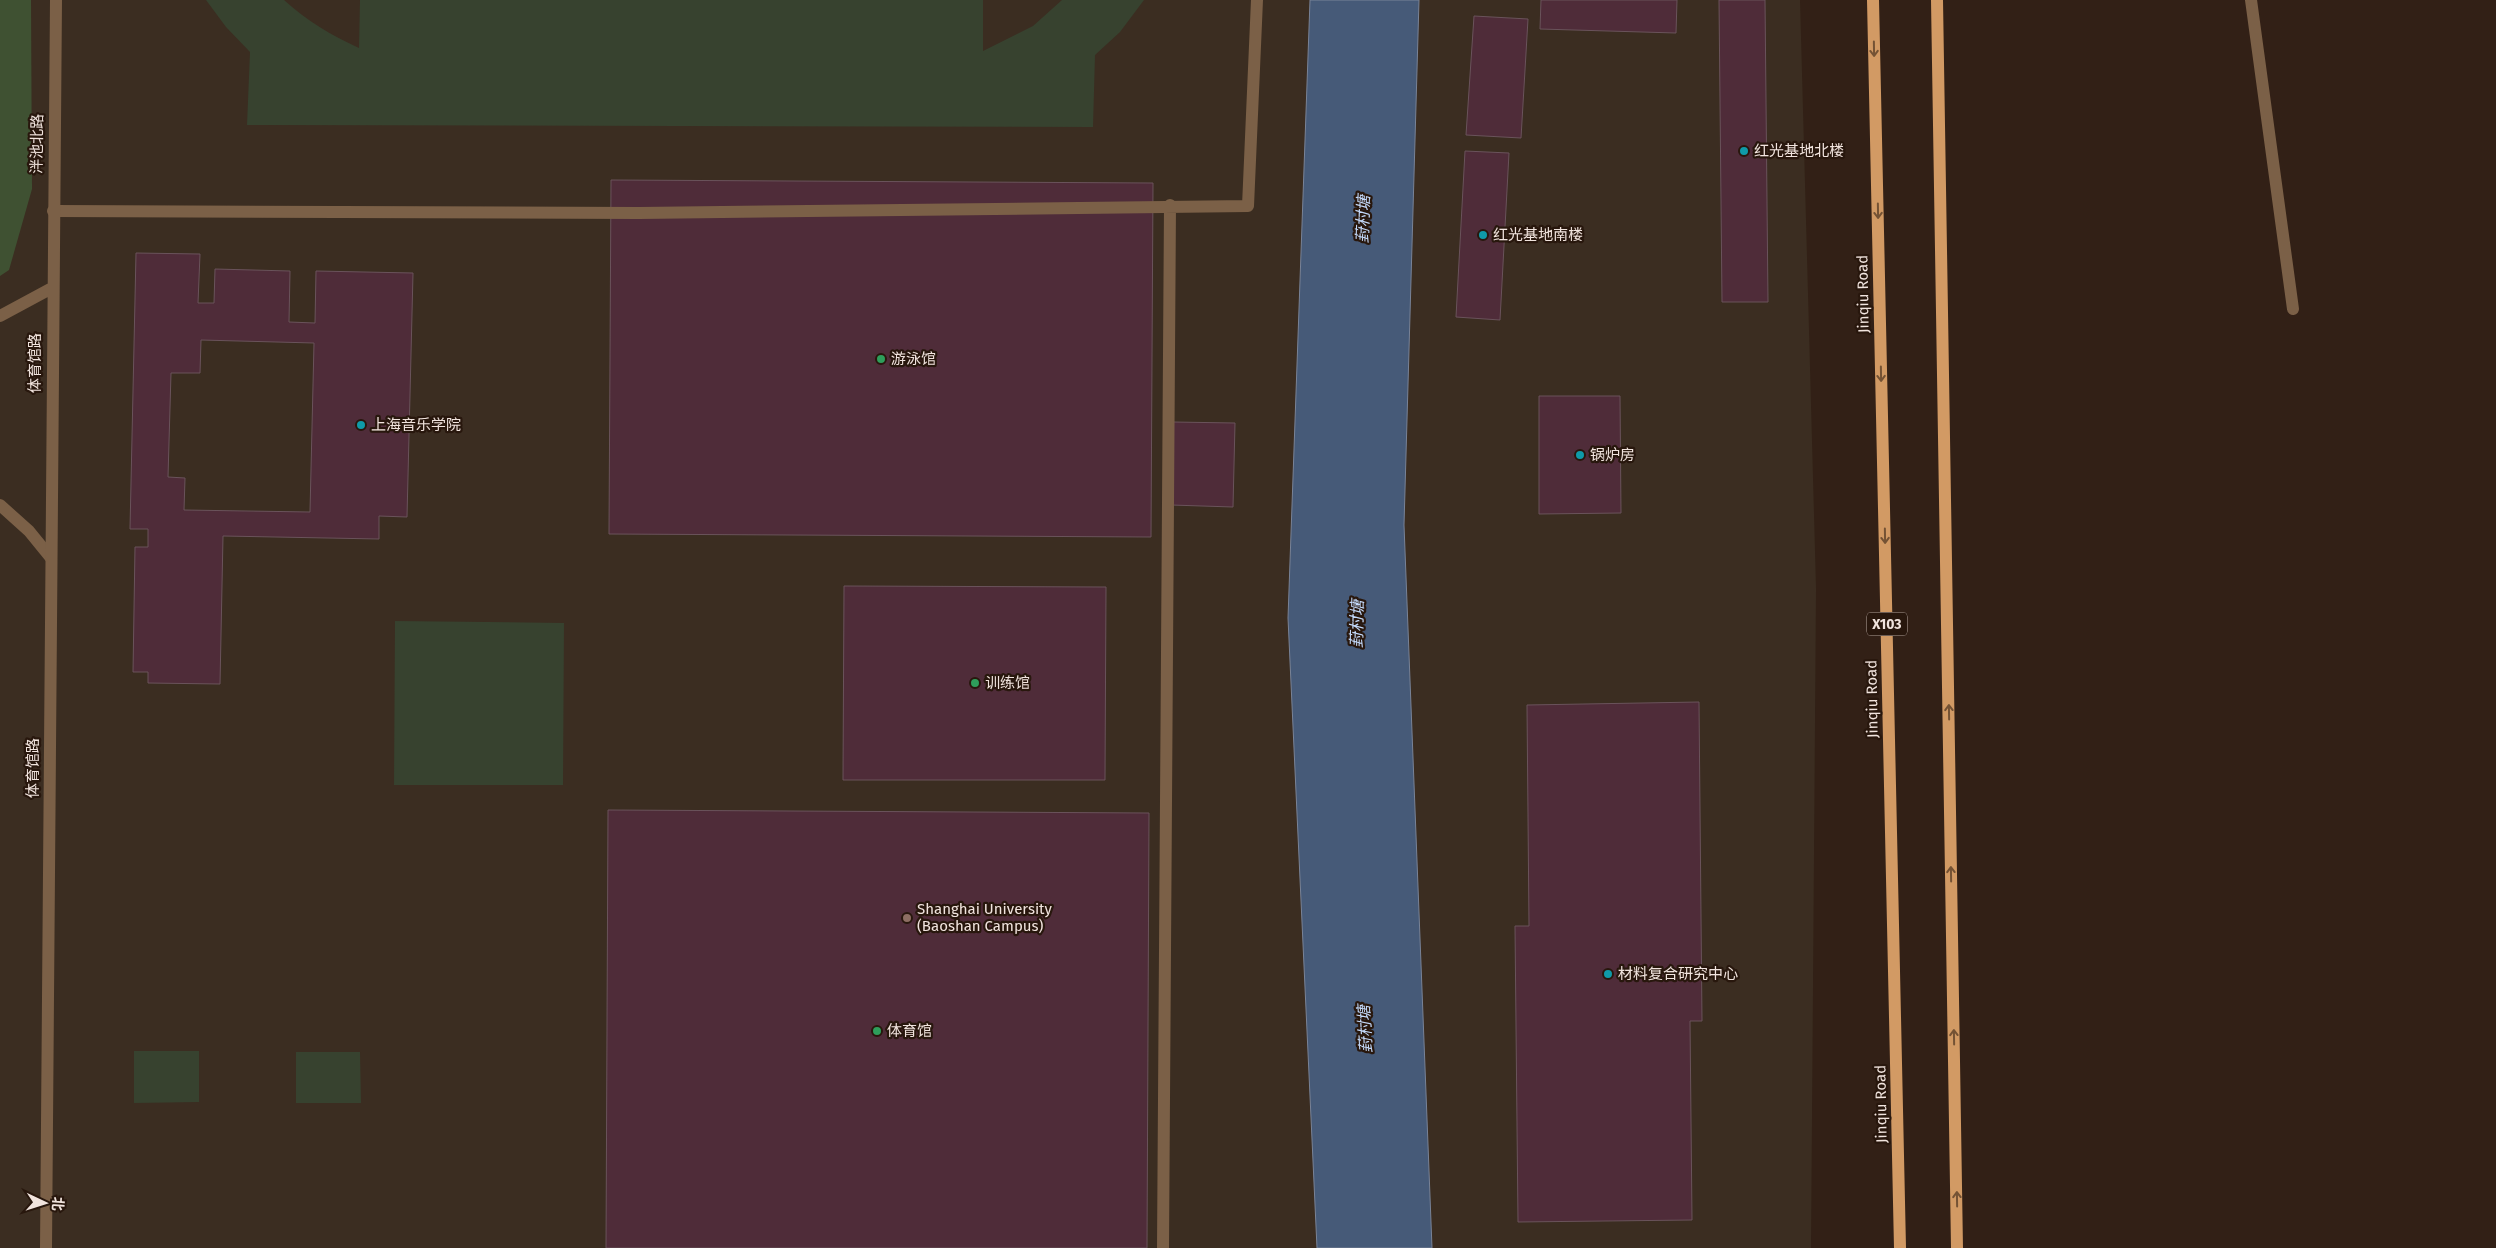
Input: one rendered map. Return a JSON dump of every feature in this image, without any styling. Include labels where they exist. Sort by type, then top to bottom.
[{"type":"main road","name":"Jinqiu Road","points":[[1873,0],[1900,1248]]},
{"type":"main road","points":[[1937,0],[1957,1248]]},
{"type":"street","name":"泮池北路","points":[[52,288],[56,0]]},
{"type":"street","points":[[53,211],[639,213],[1170,205],[1248,206],[1257,0]]},
{"type":"street","points":[[2251,0],[2293,309]]},
{"type":"street","points":[[1163,1248],[1170,205]]},
{"type":"street","points":[[0,316],[52,288]]},
{"type":"street","name":"体育馆路","points":[[46,1248],[52,288]]},
{"type":"street","points":[[0,505],[29,531],[51,558]]},
{"type":"shaded area","name":"Shanghai University (Baoshan Campus)","points":[[0,0],[1800,0],[1816,588],[1811,1248],[0,1248]]},
{"type":"green space","points":[[0,0],[31,0],[32,189],[9,270],[0,276]]},
{"type":"green space","points":[[206,0],[284,0],[301,15],[359,48],[360,0],[983,0],[983,51],[1033,26],[1062,0],[1144,0],[1120,32],[1095,55],[1093,127],[247,125],[250,52],[226,27]]},
{"type":"green space","points":[[395,621],[564,623],[563,785],[394,785]]},
{"type":"green space","points":[[134,1051],[199,1051],[199,1102],[134,1103]]},
{"type":"green space","points":[[296,1052],[360,1052],[361,1103],[296,1103]]},
{"type":"water","name":"葑村塘","points":[[1310,0],[1419,0],[1404,525],[1432,1248],[1317,1248],[1288,618]]},
{"type":"building","points":[[1541,0],[1677,0],[1676,33],[1540,29]]},
{"type":"building","name":"红光基地北楼","points":[[1719,0],[1765,0],[1768,302],[1722,302]]},
{"type":"building","points":[[1474,16],[1528,19],[1521,138],[1466,135]]},
{"type":"building","name":"红光基地南楼","points":[[1465,151],[1509,153],[1500,320],[1456,317]]},
{"type":"building","name":"游泳馆","points":[[611,180],[1153,183],[1151,537],[609,534]]},
{"type":"building","name":"上海音乐学院","points":[[136,253],[200,254],[198,303],[214,303],[215,269],[290,271],[289,322],[315,323],[316,271],[413,273],[407,517],[379,516],[379,539],[223,536],[220,684],[148,683],[148,672],[133,672],[135,547],[148,547],[148,529],[130,529]],"holes":[[[201,340],[314,343],[310,512],[184,510],[185,478],[168,477],[171,373],[200,373]]]},
{"type":"building","name":"锅炉房","points":[[1539,396],[1620,396],[1621,513],[1539,514]]},
{"type":"building","points":[[1173,422],[1235,423],[1233,507],[1171,505]]},
{"type":"building","name":"训练馆","points":[[844,586],[1106,587],[1105,780],[843,780]]},
{"type":"building","name":"材料复合研究中心","points":[[1699,702],[1702,1021],[1690,1021],[1692,1220],[1518,1222],[1515,926],[1529,926],[1527,705]]},
{"type":"building","name":"体育馆","points":[[608,810],[1149,813],[1147,1248],[606,1248]]},
{"type":"place","name":"红光基地北楼","points":[[1744,151]]},
{"type":"place","name":"红光基地南楼","points":[[1483,235]]},
{"type":"place","name":"游泳馆","points":[[881,359]]},
{"type":"place","name":"上海音乐学院","points":[[361,425]]},
{"type":"place","name":"锅炉房","points":[[1580,455]]},
{"type":"place","name":"训练馆","points":[[975,683]]},
{"type":"place","name":"Shanghai University (Baoshan Campus)","points":[[907,918]]},
{"type":"place","name":"材料复合研究中心","points":[[1608,974]]},
{"type":"place","name":"体育馆","points":[[877,1031]]}]
